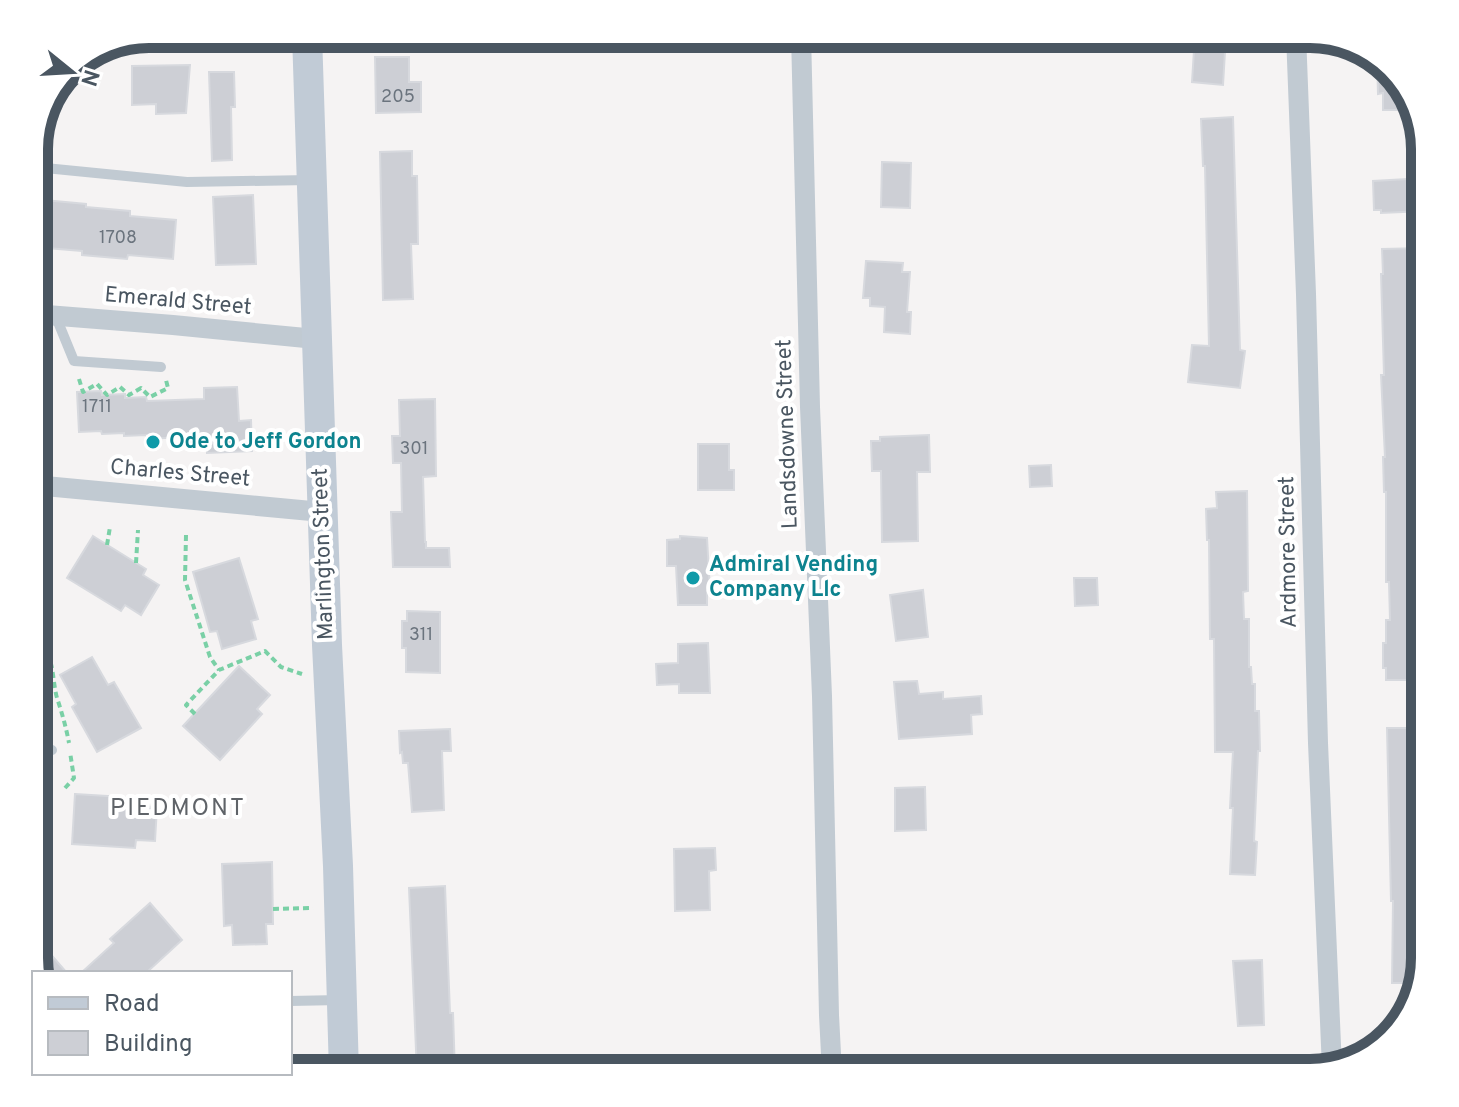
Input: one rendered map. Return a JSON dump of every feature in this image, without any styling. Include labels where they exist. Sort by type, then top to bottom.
[{"type":"street","name":"Marlington Street","points":[[307,48],[344,1059]]},
{"type":"street","name":"Landsdowne Street","points":[[801,48],[831,1059]]},
{"type":"street","name":"Ardmore Street","points":[[1297,48],[1318,743],[1332,1057]]},
{"type":"street","name":"Emerald Street","points":[[48,315],[316,339]]},
{"type":"street","name":"Charles Street","points":[[48,486],[322,512]]},
{"type":"lane","points":[[48,168],[187,182],[311,180]]},
{"type":"lane","points":[[55,315],[74,361],[161,367]]},
{"type":"lane","points":[[48,751],[52,750]]},
{"type":"lane","points":[[292,1001],[342,1000]]},
{"type":"path","points":[[83,392],[97,384],[107,395],[120,387],[129,395],[141,388],[150,397],[168,388]]},
{"type":"path","points":[[48,532],[51,521]]},
{"type":"path","points":[[107,545],[110,527]]},
{"type":"path","points":[[136,563],[138,530]]},
{"type":"path","points":[[186,535],[185,580],[210,657],[219,670]]},
{"type":"path","points":[[195,714],[186,705],[219,670],[265,651],[281,667],[308,675]]},
{"type":"path","points":[[48,657],[54,667],[56,694],[66,723],[74,778],[65,788]]},
{"type":"path","points":[[273,909],[315,908]]},
{"type":"building","points":[[1194,48],[1225,48],[1223,85],[1192,82]]},
{"type":"building","points":[[375,57],[409,57],[409,82],[421,82],[421,112],[376,113]]},
{"type":"building","points":[[190,65],[186,113],[156,114],[156,104],[132,105],[132,66]]},
{"type":"building","points":[[209,72],[234,72],[232,160],[212,161]]},
{"type":"building","points":[[1377,75],[1403,110],[1383,110],[1383,93],[1378,94]]},
{"type":"building","points":[[1233,117],[1240,350],[1245,351],[1240,388],[1188,382],[1192,345],[1209,346],[1201,119]]},
{"type":"building","points":[[412,151],[412,176],[417,176],[418,244],[411,244],[413,299],[383,300],[380,152]]},
{"type":"building","points":[[882,162],[911,163],[910,208],[881,207]]},
{"type":"building","points":[[1411,179],[1411,212],[1381,213],[1381,210],[1374,210],[1373,181]]},
{"type":"building","points":[[253,195],[256,264],[216,265],[213,197]]},
{"type":"building","points":[[48,200],[130,211],[130,216],[176,220],[173,259],[128,255],[127,259],[82,255],[82,251],[48,248]]},
{"type":"building","points":[[1411,248],[1411,680],[1386,680],[1386,668],[1383,668],[1386,620],[1390,620],[1389,582],[1386,582],[1381,375],[1384,375],[1382,249]]},
{"type":"building","points":[[866,261],[903,263],[902,272],[910,272],[907,312],[911,312],[910,334],[884,332],[885,307],[870,306],[870,298],[863,298]]},
{"type":"building","points":[[237,387],[239,421],[251,420],[252,451],[207,453],[206,436],[146,439],[146,435],[79,432],[77,392],[125,394],[125,398],[146,397],[147,401],[204,399],[204,388]]},
{"type":"building","points":[[435,399],[436,476],[423,477],[425,542],[426,548],[449,548],[450,567],[393,567],[391,512],[402,512],[401,463],[393,463],[392,436],[400,436],[399,400]]},
{"type":"building","points":[[929,435],[930,472],[917,472],[918,541],[882,542],[881,471],[872,471],[871,441],[880,441],[880,437]]},
{"type":"building","points":[[698,444],[729,444],[729,470],[734,470],[734,490],[698,490]]},
{"type":"building","points":[[1051,465],[1052,486],[1030,487],[1029,466]]},
{"type":"building","points":[[1247,491],[1248,591],[1243,592],[1244,619],[1249,619],[1249,667],[1252,684],[1255,684],[1255,711],[1259,711],[1260,751],[1255,875],[1230,874],[1233,752],[1215,752],[1214,639],[1210,639],[1206,509],[1217,508],[1216,492]]},
{"type":"building","points":[[93,536],[146,569],[143,575],[159,585],[141,615],[125,605],[121,611],[67,578]]},
{"type":"building","name":"Admiral Vending Company Llc","points":[[680,536],[707,538],[710,591],[707,591],[707,605],[678,605],[676,566],[667,566],[667,540],[680,539]]},
{"type":"building","points":[[239,558],[258,619],[251,621],[256,639],[222,649],[217,631],[210,632],[193,572]]},
{"type":"building","points":[[1074,578],[1097,578],[1098,605],[1075,606]]},
{"type":"building","points":[[923,590],[928,637],[896,641],[890,595]]},
{"type":"building","points":[[407,611],[440,612],[440,673],[406,672],[402,621],[407,621]]},
{"type":"building","points":[[708,643],[710,693],[679,693],[679,684],[657,685],[656,664],[678,663],[678,644]]},
{"type":"building","points":[[92,657],[108,685],[114,682],[141,728],[97,752],[72,707],[76,704],[60,675]]},
{"type":"building","points":[[239,666],[270,695],[257,709],[262,714],[220,760],[183,726]]},
{"type":"building","points":[[917,681],[919,694],[943,692],[943,699],[981,696],[982,714],[971,715],[972,734],[899,739],[894,682]]},
{"type":"building","points":[[1387,728],[1411,728],[1411,958],[1408,983],[1392,983]]},
{"type":"building","points":[[450,729],[451,751],[442,751],[444,810],[412,812],[408,763],[403,763],[400,753],[399,731]]},
{"type":"building","points":[[925,787],[926,830],[895,831],[895,788]]},
{"type":"building","points":[[75,794],[139,798],[138,806],[157,807],[155,841],[136,840],[135,848],[72,844]]},
{"type":"building","points":[[715,848],[716,870],[709,871],[710,910],[675,911],[674,849]]},
{"type":"building","points":[[272,862],[273,924],[266,924],[267,944],[233,945],[232,925],[224,926],[222,864]]},
{"type":"building","points":[[445,886],[455,1059],[416,1059],[409,888]]},
{"type":"building","points":[[150,903],[182,940],[148,971],[83,971],[114,943],[110,939]]},
{"type":"building","points":[[48,951],[65,971],[49,971]]},
{"type":"building","points":[[1262,960],[1264,1025],[1238,1026],[1233,961]]},
{"type":"place","name":"Ode to Jeff Gordon","points":[[153,442]]},
{"type":"place","name":"Admiral Vending Company Llc","points":[[693,578]]},
{"type":"district","name":"PIEDMONT","points":[[178,809]]}]
